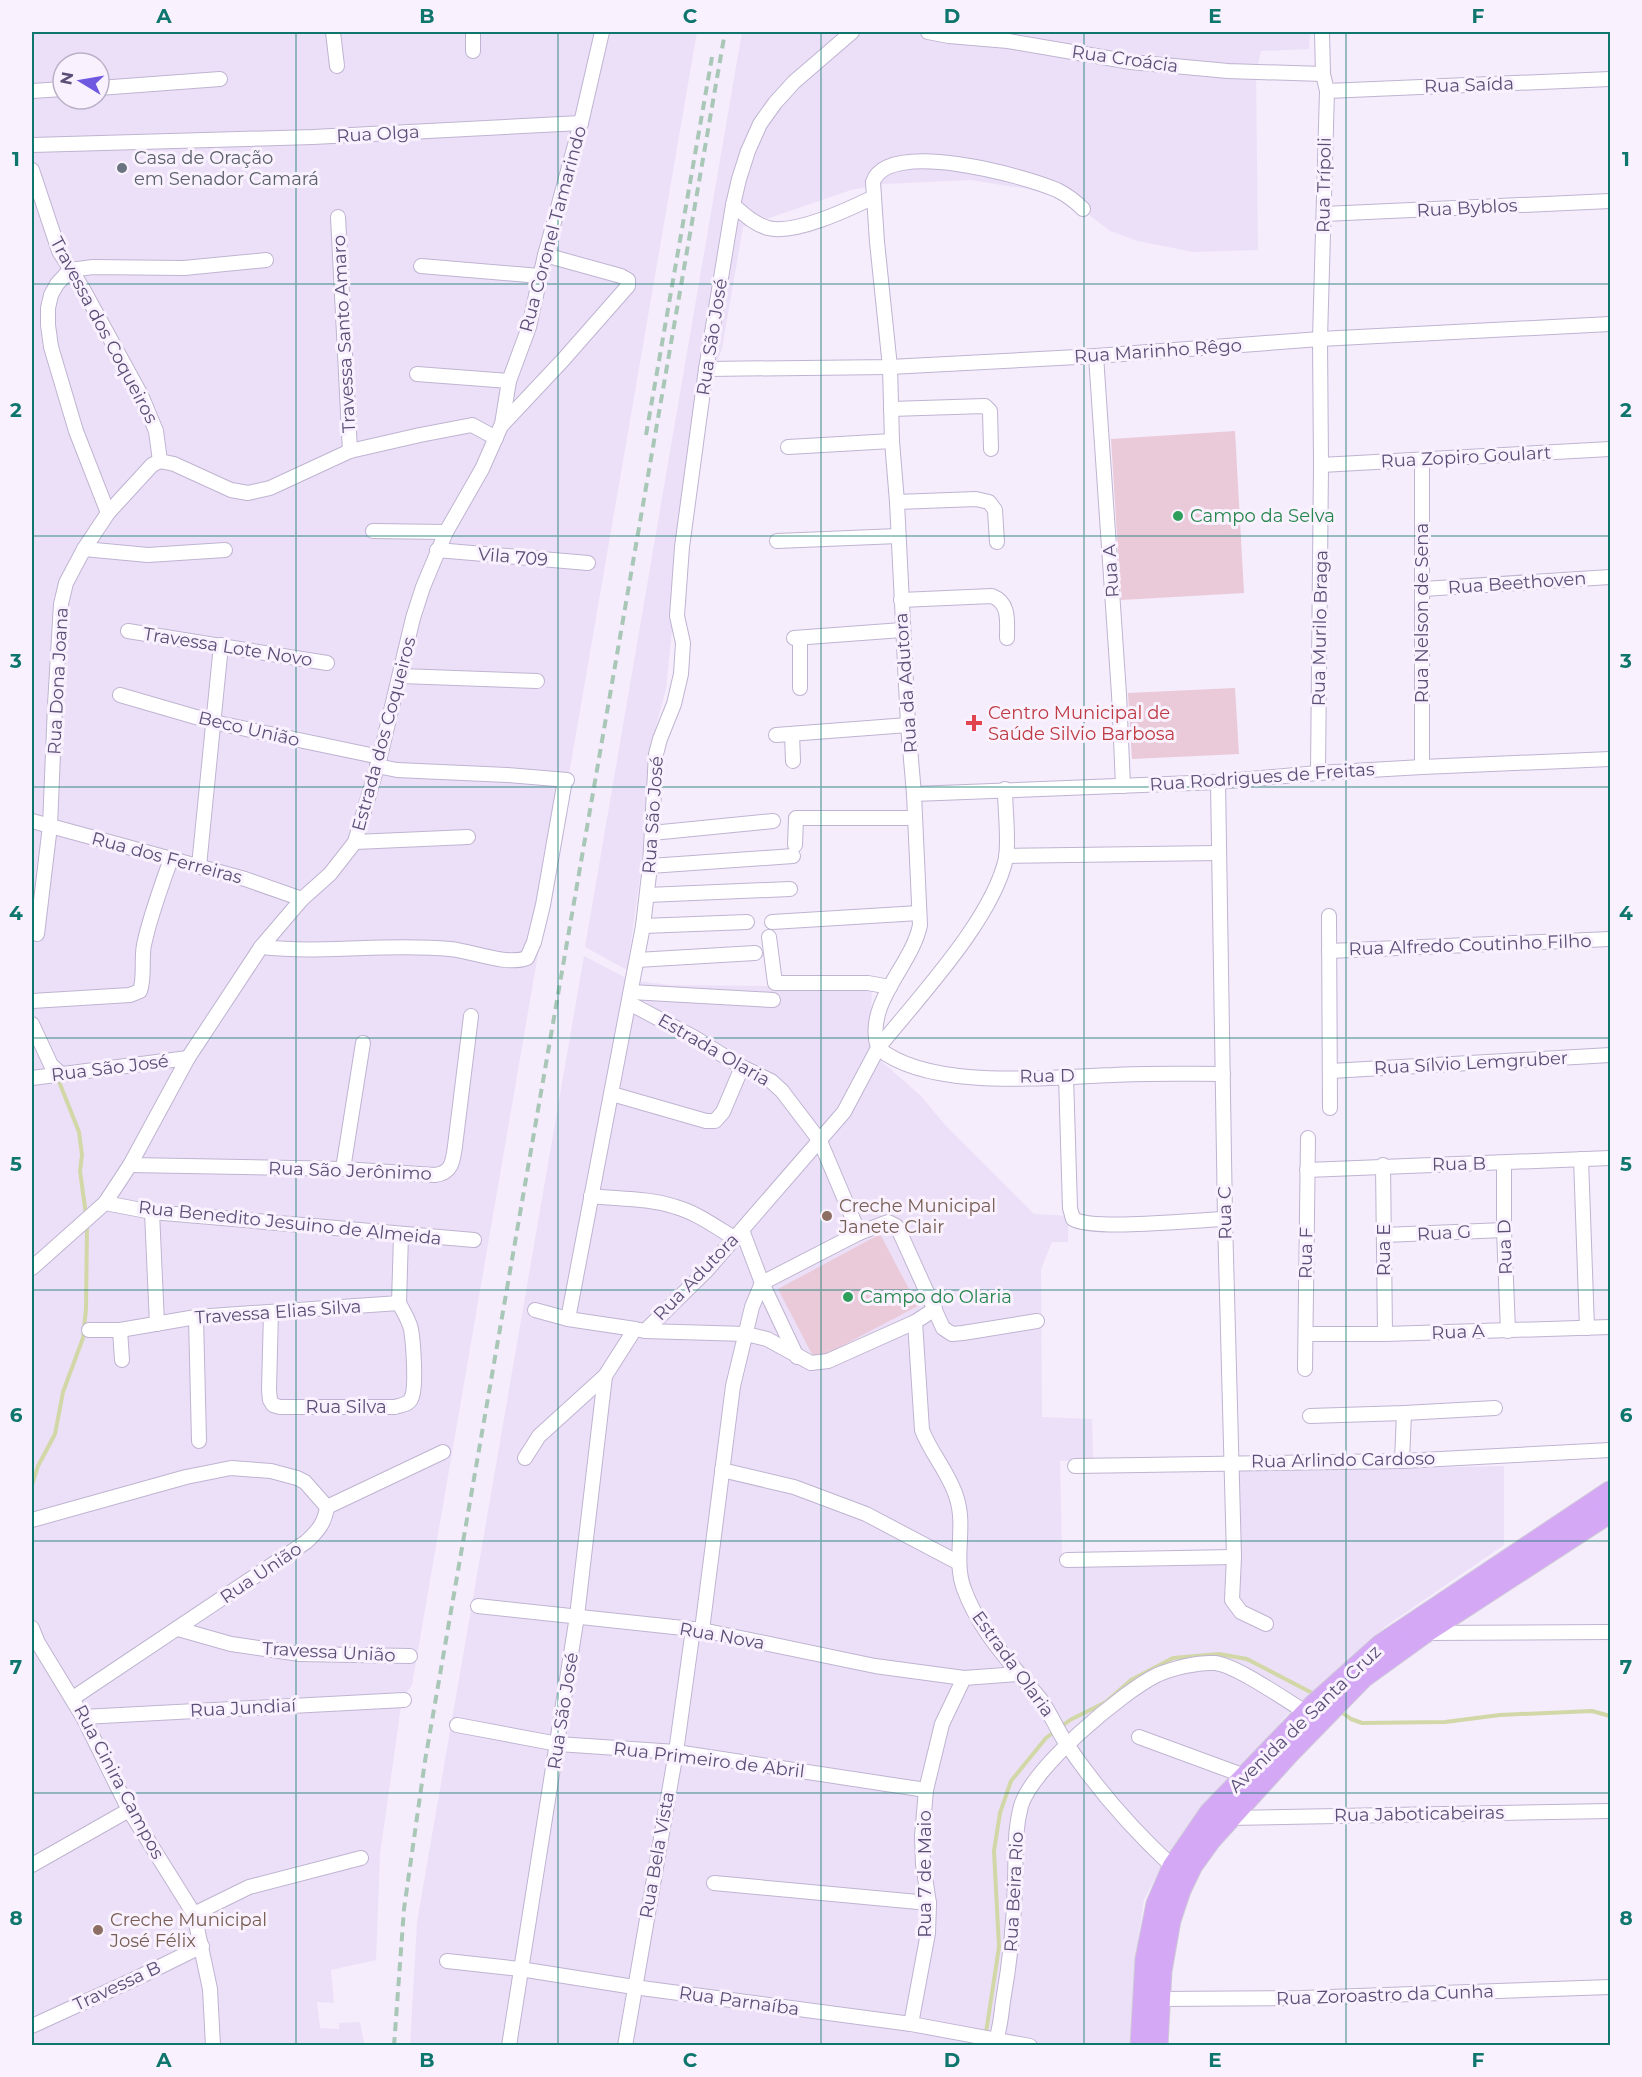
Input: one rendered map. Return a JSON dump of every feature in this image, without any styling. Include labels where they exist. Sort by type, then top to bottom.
[{"type":"main road","name":"Avenida de Santa Cruz","points":[[1339,1692],[1381,1645],[1611,1492]]},
{"type":"main road","name":"Avenida de Santa Cruz","points":[[1141,2046],[1146,1959],[1157,1904],[1173,1868],[1210,1813],[1245,1776],[1339,1692],[1424,1633],[1611,1512]]},
{"type":"main road","name":"Avenida de Santa Cruz","points":[[1157,2046],[1165,1941],[1180,1890],[1192,1865],[1316,1711]]},
{"type":"street","points":[[333,32],[337,66]]},
{"type":"street","points":[[473,32],[473,51]]},
{"type":"street","name":"Rua Coronel Tamarindo","points":[[499,432],[510,381],[529,327],[602,32]]},
{"type":"street","points":[[852,32],[794,82],[760,124],[748,150],[733,205],[762,226],[783,229],[840,213],[874,197]]},
{"type":"street","name":"Rua Croácia","points":[[928,32],[1008,41],[1131,62],[1228,71],[1323,74]]},
{"type":"street","name":"Rua Trípoli","points":[[1320,339],[1326,91],[1323,74],[1322,32]]},
{"type":"street","points":[[111,87],[220,79]]},
{"type":"street","name":"Rua Saída","points":[[1326,91],[1611,79]]},
{"type":"street","points":[[32,90],[51,89]]},
{"type":"street","name":"Rua Olga","points":[[32,146],[314,137],[581,123]]},
{"type":"street","name":"Rua da Adutora","points":[[820,1142],[857,1092],[878,1048],[875,1039],[881,1005],[914,945],[920,925],[914,794],[902,630],[890,367],[873,182],[876,174],[886,166],[936,162],[993,170],[1038,183],[1070,197],[1083,209]]},
{"type":"street","name":"Travessa dos Coqueiros","points":[[32,170],[59,251],[141,395],[156,431],[160,461]]},
{"type":"street","name":"Rua Byblos","points":[[1323,214],[1611,201]]},
{"type":"street","name":"Rua São José","points":[[568,1319],[637,960],[650,866],[656,754],[679,690],[683,643],[677,606],[682,547],[706,369],[733,205]]},
{"type":"street","name":"Travessa Santo Amaro","points":[[338,217],[351,451]]},
{"type":"street","name":"Estrada dos Coqueiros","points":[[32,1268],[105,1203],[130,1165],[188,1058],[261,947],[302,899],[330,873],[355,842],[401,676],[413,618],[446,531],[482,469],[499,432],[628,286],[628,280],[612,273],[545,255]]},
{"type":"street","points":[[108,513],[76,431],[60,381],[48,325],[51,295],[57,284],[70,270],[115,267],[184,268],[266,260]]},
{"type":"street","points":[[421,266],[540,276]]},
{"type":"street","name":"Rua Marinho Rêgo","points":[[706,369],[890,367],[1096,356],[1320,339],[1611,324]]},
{"type":"street","name":"Rua Murilo Braga","points":[[1318,773],[1320,339]]},
{"type":"street","name":"Rua A","points":[[1096,356],[1123,786]]},
{"type":"street","points":[[417,374],[510,381]]},
{"type":"street","points":[[891,409],[985,406],[990,411],[992,449]]},
{"type":"street","points":[[160,461],[174,464],[231,490],[248,493],[270,488],[351,451],[449,428],[472,425],[499,432]]},
{"type":"street","points":[[788,447],[892,441]]},
{"type":"street","name":"Rua Zopiro Goulart","points":[[1321,465],[1611,448]]},
{"type":"street","name":"Rua Nelson de Sena","points":[[1422,459],[1422,767]]},
{"type":"street","name":"Rua Dona Joana","points":[[37,934],[50,826],[61,604],[66,583],[84,549],[108,513],[152,465],[160,461]]},
{"type":"street","points":[[897,502],[976,499],[989,502],[995,510],[997,542]]},
{"type":"street","points":[[374,531],[446,531]]},
{"type":"street","points":[[777,541],[898,536]]},
{"type":"street","points":[[84,549],[148,555],[225,549]]},
{"type":"street","name":"Vila 709","points":[[437,550],[588,564]]},
{"type":"street","name":"Rua Beethoven","points":[[1423,589],[1611,577]]},
{"type":"street","points":[[901,600],[992,596],[1005,606],[1007,638]]},
{"type":"street","points":[[800,688],[797,638],[902,630]]},
{"type":"street","name":"Travessa Lote Novo","points":[[128,631],[327,663]]},
{"type":"street","points":[[199,866],[221,645]]},
{"type":"street","points":[[401,676],[537,681]]},
{"type":"street","name":"Beco União","points":[[120,695],[213,722],[378,761],[408,771],[566,780],[549,873],[532,949],[527,958],[494,957],[454,949],[413,946],[333,950],[261,947]]},
{"type":"street","points":[[776,735],[908,725]]},
{"type":"street","points":[[792,734],[793,761]]},
{"type":"street","name":"Rua Rodrigues de Freitas","points":[[914,794],[1218,782],[1318,773],[1611,759]]},
{"type":"street","name":"Rua C","points":[[1218,782],[1225,1219],[1234,1557],[1232,1600],[1241,1612],[1266,1624]]},
{"type":"street","points":[[878,1048],[952,956],[987,906],[999,881],[1006,856],[1005,789]]},
{"type":"street","points":[[650,866],[794,851],[796,818],[915,818]]},
{"type":"street","name":"Rua dos Ferreiras","points":[[32,821],[245,879],[302,899]]},
{"type":"street","points":[[652,833],[773,821]]},
{"type":"street","points":[[355,842],[468,837]]},
{"type":"street","points":[[1006,856],[1219,853]]},
{"type":"street","points":[[32,1001],[130,995],[140,991],[142,960],[149,925],[171,859]]},
{"type":"street","points":[[647,895],[790,889]]},
{"type":"street","points":[[772,922],[919,913]]},
{"type":"street","points":[[1329,916],[1330,1108]]},
{"type":"street","points":[[642,926],[747,922]]},
{"type":"street","points":[[770,937],[775,983],[868,983],[890,987]]},
{"type":"street","name":"Rua Alfredo Coutinho Filho","points":[[1329,951],[1611,939]]},
{"type":"street","points":[[637,960],[755,953]]},
{"type":"street","points":[[630,997],[773,1000]]},
{"type":"street","name":"Estrada Olaria","points":[[630,997],[742,1067],[771,1081],[796,1109],[820,1142],[859,1233]]},
{"type":"street","name":"Rua São Jerônimo","points":[[130,1165],[343,1169],[444,1174],[449,1170],[456,1146],[471,1016]]},
{"type":"street","points":[[32,1024],[56,1074]]},
{"type":"street","points":[[343,1169],[363,1043]]},
{"type":"street","name":"Rua D","points":[[878,1048],[890,1058],[906,1064],[954,1076],[1223,1074]]},
{"type":"street","name":"Rua Sílvio Lemgruber","points":[[1331,1071],[1611,1055]]},
{"type":"street","name":"Rua São José","points":[[32,1078],[188,1058]]},
{"type":"street","points":[[612,1094],[706,1121],[715,1121],[723,1112],[742,1067]]},
{"type":"street","points":[[1066,1076],[1070,1208],[1073,1219],[1083,1223],[1110,1224],[1225,1219]]},
{"type":"street","name":"Rua F","points":[[1305,1369],[1308,1138]]},
{"type":"street","name":"Rua Adutora","points":[[525,1458],[539,1436],[605,1376],[640,1330],[707,1270],[820,1142]]},
{"type":"street","name":"Rua B","points":[[1307,1170],[1383,1165],[1611,1158]]},
{"type":"street","points":[[1581,1159],[1587,1328]]},
{"type":"street","name":"Rua D","points":[[1504,1163],[1508,1331]]},
{"type":"street","name":"Rua E","points":[[1383,1165],[1385,1334]]},
{"type":"street","points":[[591,1196],[654,1202],[676,1207],[738,1234],[797,1357]]},
{"type":"street","name":"Rua Benedito Jesuino de Almeida","points":[[105,1203],[152,1212],[474,1240]]},
{"type":"street","points":[[152,1212],[157,1324]]},
{"type":"street","points":[[762,1283],[859,1233],[888,1222],[896,1227],[943,1328],[952,1334],[1037,1321]]},
{"type":"street","name":"Rua G","points":[[1384,1235],[1504,1230]]},
{"type":"street","points":[[399,1303],[401,1235]]},
{"type":"street","name":"Rua Bela Vista","points":[[625,2046],[698,1630],[733,1386],[752,1307],[762,1283]]},
{"type":"street","name":"Travessa Elias Silva","points":[[89,1330],[120,1330],[196,1317],[399,1303]]},
{"type":"street","name":"Rua Silva","points":[[271,1312],[269,1390],[273,1405],[280,1407],[395,1407],[411,1400],[413,1392],[413,1343],[410,1327],[399,1303]]},
{"type":"street","points":[[535,1310],[568,1319],[640,1330],[746,1334],[767,1339],[811,1363],[828,1361],[915,1322],[936,1309]]},
{"type":"street","points":[[196,1317],[199,1442]]},
{"type":"street","name":"Estrada Olaria","points":[[915,1322],[922,1430],[927,1444],[946,1474],[957,1498],[961,1518],[959,1563],[962,1586],[971,1606],[986,1632],[1041,1700],[1065,1741],[1109,1801],[1143,1840],[1173,1868]]},
{"type":"street","name":"Rua A","points":[[1305,1334],[1385,1334],[1611,1327]]},
{"type":"street","points":[[120,1330],[122,1360]]},
{"type":"street","name":"Rua São José","points":[[509,2046],[577,1616],[605,1376]]},
{"type":"street","points":[[1310,1416],[1495,1408]]},
{"type":"street","points":[[1402,1461],[1404,1413]]},
{"type":"street","name":"Rua Arlindo Cardoso","points":[[1075,1466],[1402,1461],[1611,1450]]},
{"type":"street","points":[[32,1520],[186,1477],[231,1468],[271,1471],[297,1478],[306,1482],[327,1508],[443,1452]]},
{"type":"street","points":[[722,1470],[794,1487],[866,1514],[959,1563]]},
{"type":"street","name":"Rua União","points":[[73,1698],[306,1542],[324,1521],[327,1508]]},
{"type":"street","points":[[1067,1560],[1234,1557]]},
{"type":"street","name":"Rua Nova","points":[[478,1606],[698,1630],[875,1666],[964,1678]]},
{"type":"street","name":"Rua Cinira Campos","points":[[32,1628],[38,1643],[73,1698],[129,1810],[194,1914],[210,1989],[213,2046]]},
{"type":"street","name":"Travessa União","points":[[178,1629],[231,1644],[300,1654],[411,1656]]},
{"type":"street","points":[[1424,1633],[1448,1635],[1611,1632]]},
{"type":"street","name":"Rua Beira Rio","points":[[989,2040],[1012,1948],[1014,1844],[1022,1803],[1033,1782],[1065,1741],[1139,1685],[1160,1674],[1203,1664],[1217,1663],[1243,1673],[1316,1711]]},
{"type":"street","points":[[964,1678],[1019,1674]]},
{"type":"street","name":"Rua 7 de Maio","points":[[911,2024],[924,1958],[929,1903],[923,1864],[922,1836],[926,1790],[942,1724],[964,1678]]},
{"type":"street","name":"Rua Jundiaí","points":[[83,1717],[404,1700]]},
{"type":"street","name":"Rua Primeiro de Abril","points":[[457,1725],[558,1744],[676,1752],[926,1790]]},
{"type":"street","points":[[1139,1737],[1245,1776]]},
{"type":"street","points":[[32,1865],[129,1810]]},
{"type":"street","name":"Rua Jaboticabeiras","points":[[1228,1818],[1611,1811]]},
{"type":"street","points":[[194,1914],[249,1887],[361,1858]]},
{"type":"street","points":[[714,1883],[929,1903]]},
{"type":"street","name":"Travessa B","points":[[32,2026],[202,1946]]},
{"type":"street","name":"Rua Parnaíba","points":[[447,1961],[911,2024],[1030,2046]]},
{"type":"street","name":"Rua Zoroastro da Cunha","points":[[1160,1999],[1302,1998],[1611,1988]]},
{"type":"shaded area","points":[[32,32],[697,32],[412,1685],[402,1699],[380,1854],[376,1960],[331,1970],[334,2003],[317,2002],[320,2028],[339,2029],[339,2023],[360,2022],[364,2043],[358,2046],[32,2046]]},
{"type":"shaded area","points":[[742,32],[1310,32],[1309,49],[1261,51],[1256,72],[1258,250],[1193,252],[1138,241],[1110,231],[1074,203],[1028,189],[971,180],[883,184],[851,190],[743,227],[722,349],[700,405],[679,564],[666,689],[655,730],[641,870],[627,970],[585,947]]},
{"type":"shaded area","name":"Campo da Selva","points":[[1235,431],[1244,593],[1121,600],[1111,439]]},
{"type":"shaded area","points":[[1235,688],[1239,754],[1132,759],[1128,693]]},
{"type":"shaded area","points":[[584,956],[630,980],[669,985],[872,987],[870,1051],[921,1096],[946,1126],[1034,1214],[1068,1216],[1068,1242],[1052,1242],[1041,1269],[1042,1417],[1092,1419],[1093,1459],[1060,1461],[1062,1554],[1236,1554],[1236,1471],[1504,1466],[1504,1545],[1386,1626],[1285,1717],[1168,1854],[1144,1900],[1136,1953],[1131,2045],[410,2046],[417,1922]]},
{"type":"shaded area","name":"Campo do Olaria","points":[[880,1234],[918,1306],[815,1360],[778,1289]]},
{"type":"waterway","points":[[56,1079],[79,1132],[82,1155],[80,1171],[86,1215]]},
{"type":"waterway","points":[[32,1485],[38,1466],[55,1434],[63,1392],[83,1338],[86,1309],[87,1226]]},
{"type":"waterway","points":[[984,2046],[999,1947],[994,1851],[1000,1813],[1011,1781],[1046,1738],[1070,1720],[1106,1702],[1131,1680],[1173,1658],[1219,1654],[1247,1659],[1316,1695]]},
{"type":"waterway","points":[[1340,1711],[1362,1723],[1445,1722],[1500,1715],[1592,1711],[1610,1716]]},
{"type":"railway","points":[[394,2046],[404,1909],[425,1761],[725,32]]},
{"type":"railway","points":[[646,435],[712,57]]},
{"type":"place","name":"Casa de Oração em Senador Camará","points":[[122,168]]},
{"type":"place","name":"Campo da Selva","points":[[1178,516]]},
{"type":"place","name":"Centro Municipal de Saúde Silvio Barbosa","points":[[974,723]]},
{"type":"place","name":"Creche Municipal Janete Clair","points":[[827,1216]]},
{"type":"place","name":"Campo do Olaria","points":[[848,1297]]},
{"type":"place","name":"Creche Municipal José Félix","points":[[98,1930]]}]
